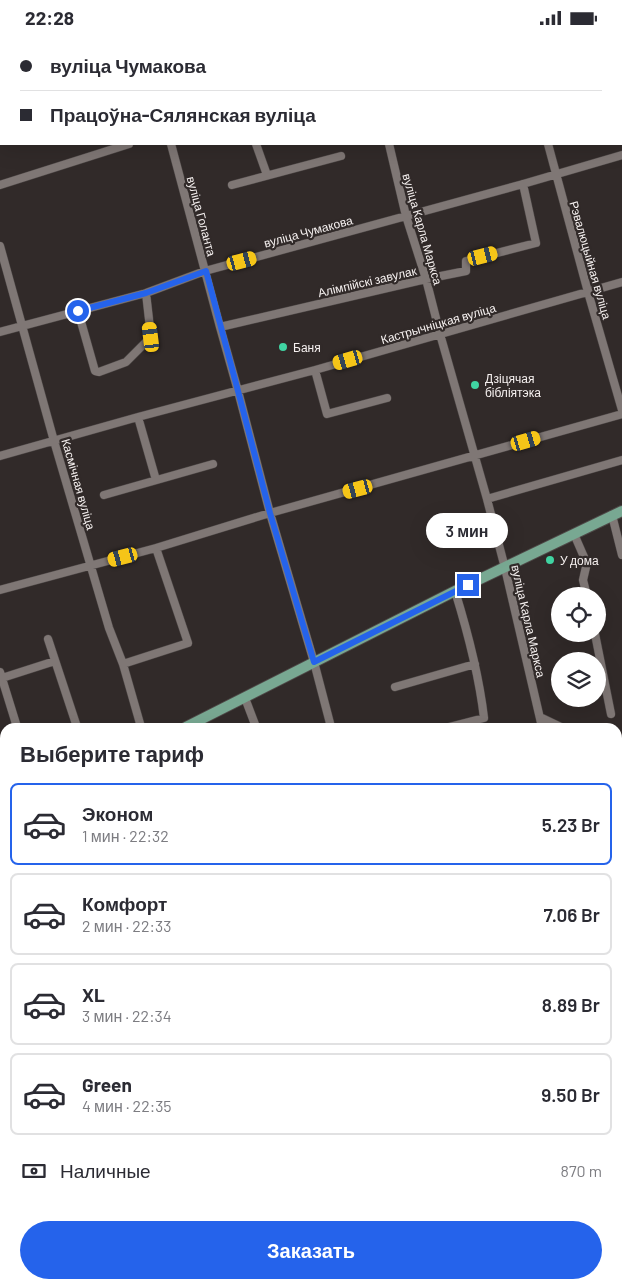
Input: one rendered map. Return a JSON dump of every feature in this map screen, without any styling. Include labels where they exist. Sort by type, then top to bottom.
[{"type":"main road","points":[[194,723],[456,591],[622,511]]},
{"type":"street","points":[[0,185],[126,145]]},
{"type":"street","name":"вуліца Голанта","points":[[171,145],[270,513],[330,723]]},
{"type":"street","points":[[256,145],[267,175]]},
{"type":"street","name":"вуліца Карла Маркса","points":[[389,145],[406,216],[426,279],[488,499],[541,723]]},
{"type":"street","name":"Рэвалюцыйная вуліца","points":[[548,145],[622,412]]},
{"type":"street","name":"вуліца Чумакова","points":[[0,331],[146,293],[206,271],[622,155]]},
{"type":"street","points":[[232,185],[340,156]]},
{"type":"street","name":"Алімпійскі завулак","points":[[220,327],[466,271],[466,261],[536,243],[523,184]]},
{"type":"street","name":"Касмічная вуліца","points":[[0,246],[54,441],[109,628],[140,723]]},
{"type":"street","name":"Кастрычніцкая вуліца","points":[[0,456],[315,370],[622,282]]},
{"type":"street","points":[[78,311],[95,371],[99,372],[126,362],[151,337],[146,293]]},
{"type":"street","points":[[315,370],[323,415],[388,399]]},
{"type":"street","points":[[0,591],[156,548],[270,513],[475,456],[622,412]]},
{"type":"street","points":[[138,417],[156,480]]},
{"type":"street","points":[[488,499],[622,460]]},
{"type":"street","points":[[104,495],[213,465]]},
{"type":"street","points":[[612,515],[622,555]]},
{"type":"street","points":[[574,534],[584,557],[586,567],[583,580],[585,587]]},
{"type":"street","points":[[122,664],[188,643],[156,548]]},
{"type":"street","points":[[456,591],[480,686],[484,718],[465,723]]},
{"type":"street","points":[[48,639],[76,723]]},
{"type":"street","points":[[597,642],[611,713]]},
{"type":"street","points":[[16,723],[1,675],[55,661]]},
{"type":"street","points":[[395,687],[475,664]]},
{"type":"street","points":[[245,698],[254,723]]},
{"type":"street","points":[[540,717],[553,723]]},
{"type":"place","name":"Баня","points":[[283,347]]},
{"type":"place","name":"Дзіцячая бібліятэка","points":[[475,385]]},
{"type":"place","name":"У дома","points":[[550,560]]},
{"type":"route","points":[[78,311],[146,293],[206,271],[270,513],[314,662],[468,585]]}]
